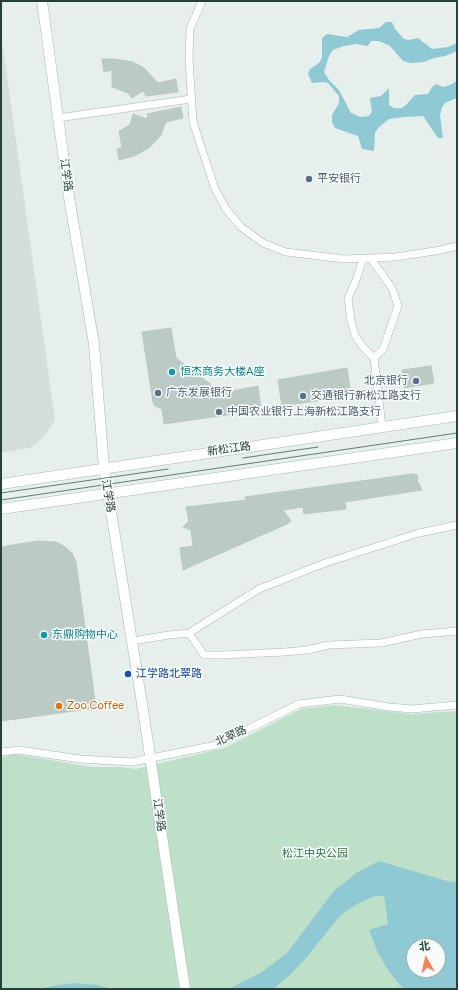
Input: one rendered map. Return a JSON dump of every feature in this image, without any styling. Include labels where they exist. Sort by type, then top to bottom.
[{"type":"main road","name":"江学路","points":[[42,1],[69,197],[94,344],[104,468],[151,758],[185,989]]},
{"type":"main road","name":"新松江路","points":[[1,484],[457,416]]},
{"type":"main road","points":[[1,509],[457,443]]},
{"type":"street","points":[[202,1],[190,29],[189,59],[193,122],[215,189],[226,209],[240,227],[263,243],[286,252],[344,259],[396,257],[457,246]]},
{"type":"street","points":[[58,118],[191,99]]},
{"type":"street","points":[[366,259],[392,288],[398,306],[383,349],[374,358]]},
{"type":"street","points":[[366,259],[348,298],[351,321],[355,334],[362,346],[374,358],[382,427]]},
{"type":"street","points":[[132,641],[189,633],[259,589],[325,563],[419,532],[457,525]]},
{"type":"street","points":[[189,633],[204,655],[224,656],[307,650],[329,645],[382,643],[422,634],[457,631]]},
{"type":"street","name":"北翠路","points":[[1,752],[19,750],[80,759],[132,762],[216,744],[299,704],[340,699],[412,709],[457,706]]},
{"type":"shaded area","points":[[1,33],[55,420],[45,436],[30,448],[1,453]]},
{"type":"green space","name":"松江中央公园","points":[[335,705],[410,714],[457,711],[457,989],[1,989],[1,757],[15,754],[92,767],[120,767],[136,769],[224,748],[301,709]]},
{"type":"water","points":[[386,22],[392,22],[395,29],[404,39],[409,40],[418,38],[432,49],[448,47],[457,43],[457,51],[424,62],[410,63],[403,61],[390,46],[379,41],[371,41],[368,46],[356,44],[333,50],[329,56],[324,72],[329,80],[339,90],[351,113],[360,117],[369,116],[372,112],[370,98],[381,96],[389,88],[389,105],[394,108],[402,108],[415,95],[428,94],[432,87],[436,84],[443,87],[457,81],[457,98],[445,103],[442,107],[440,116],[443,138],[438,138],[423,116],[389,119],[378,128],[375,133],[374,151],[362,149],[358,136],[335,128],[332,122],[332,115],[339,103],[339,96],[328,83],[312,83],[308,74],[310,69],[319,63],[322,58],[322,38],[327,34],[347,37],[359,30],[379,28]]},
{"type":"water","points":[[379,861],[447,881],[457,882],[457,989],[404,989],[398,983],[386,967],[377,951],[369,930],[388,924],[384,896],[375,896],[357,904],[340,916],[306,958],[290,975],[273,989],[229,989],[262,972],[287,953],[333,892],[356,873]]},
{"type":"water","points":[[75,983],[97,985],[113,989],[39,989]]},
{"type":"building","points":[[102,59],[115,59],[133,62],[144,68],[158,83],[176,79],[178,92],[146,96],[143,91],[132,98],[128,93],[112,87],[112,70],[104,72]]},
{"type":"building","points":[[181,107],[183,118],[166,122],[161,135],[149,148],[134,156],[119,160],[117,149],[122,148],[119,131],[130,125],[133,114],[148,119],[147,114]]},
{"type":"building","name":"恒杰商务大楼A座","points":[[171,328],[176,358],[222,393],[258,386],[261,410],[164,424],[162,409],[155,406],[153,402],[142,332]]},
{"type":"building","points":[[431,366],[434,383],[404,388],[402,370]]},
{"type":"building","points":[[347,368],[350,388],[342,397],[282,406],[278,380]]},
{"type":"building","points":[[416,474],[418,477],[417,480],[422,490],[345,502],[346,509],[304,514],[303,507],[283,510],[291,521],[287,524],[183,570],[180,548],[193,546],[191,530],[183,527],[189,521],[186,507],[246,500],[245,497]]},
{"type":"building","name":"东鼎购物中心","points":[[38,541],[56,542],[64,546],[72,553],[76,562],[96,708],[1,721],[1,547]]},
{"type":"tram line","points":[[1,500],[457,433]]},
{"type":"tram line","points":[[243,458],[318,447]]},
{"type":"tram line","points":[[1,493],[168,469]]},
{"type":"place","name":"平安银行","points":[[309,179]]},
{"type":"place","name":"恒杰商务大楼A座","points":[[172,372]]},
{"type":"place","name":"北京银行","points":[[416,381]]},
{"type":"place","name":"广东发展银行","points":[[158,393]]},
{"type":"place","name":"交通银行新松江路支行","points":[[303,396]]},
{"type":"place","name":"中国农业银行上海新松江路支行","points":[[219,412]]},
{"type":"place","name":"东鼎购物中心","points":[[44,635]]},
{"type":"place","name":"江学路北翠路","points":[[128,674]]},
{"type":"place","name":"Zoo Coffee","points":[[59,706]]}]
